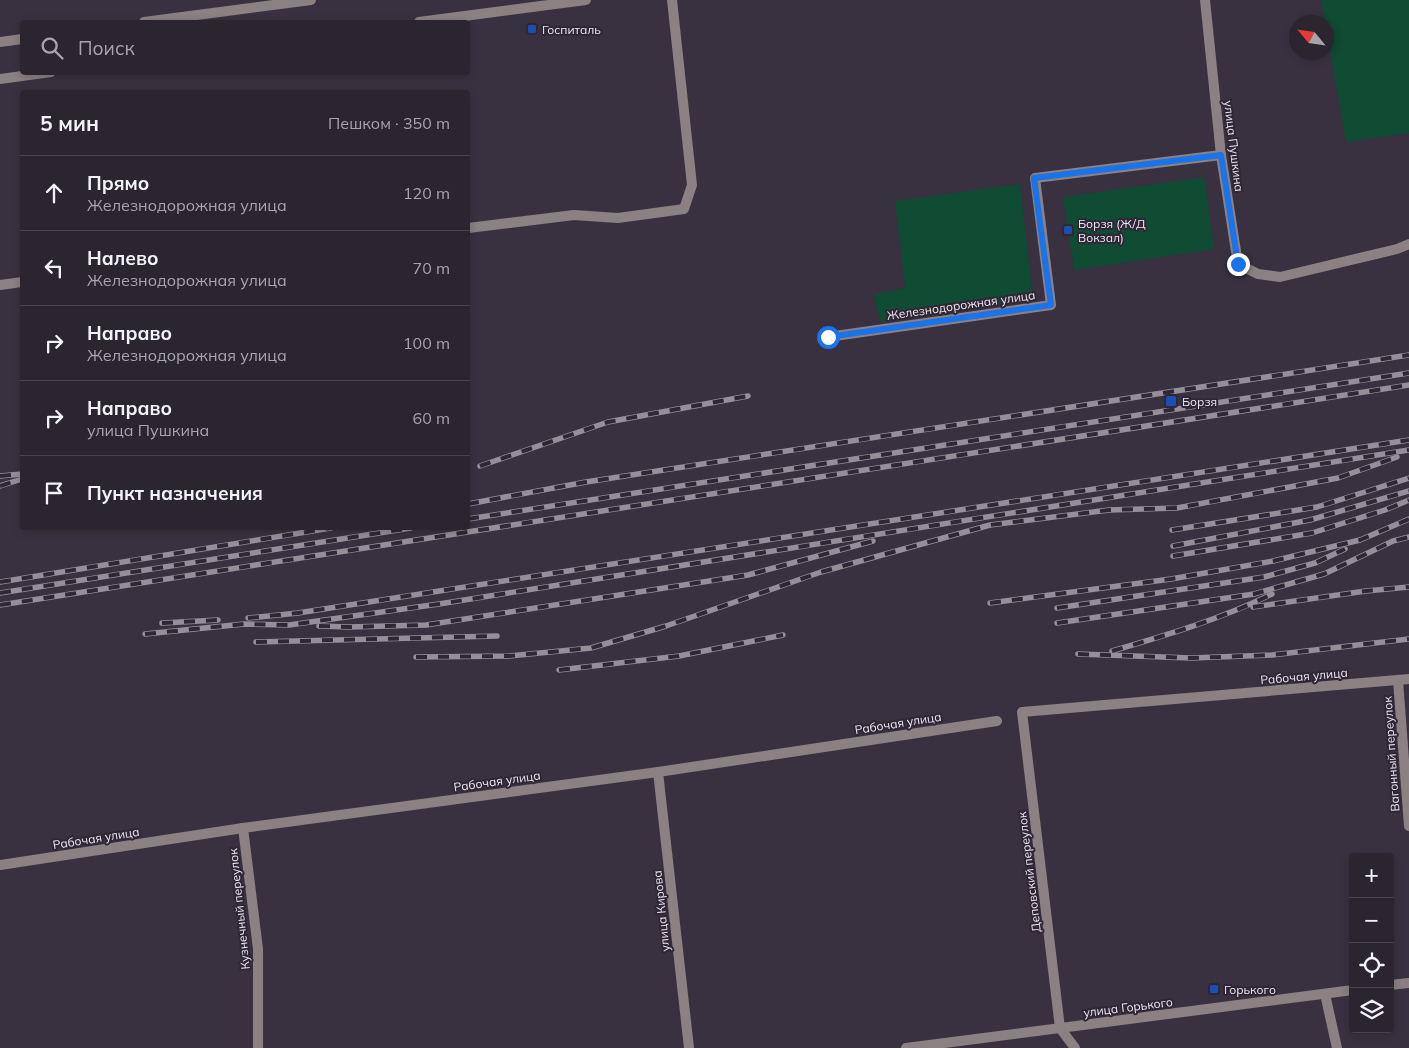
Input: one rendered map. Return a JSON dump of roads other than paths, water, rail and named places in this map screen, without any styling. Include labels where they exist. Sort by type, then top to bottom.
[{"type":"street","points":[[159,20],[311,0]]},
{"type":"street","points":[[434,20],[586,0]]},
{"type":"street","points":[[470,228],[574,215],[618,218],[684,209],[692,185],[672,0]]},
{"type":"street","name":"улица Пушкина","points":[[1205,0],[1221,155],[1238,264],[1258,274],[1280,277],[1409,244]]},
{"type":"street","points":[[0,42],[20,39]]},
{"type":"street","points":[[0,79],[29,75]]},
{"type":"street","name":"Железнодорожная улица","points":[[828,337],[1051,305],[1034,178],[1221,155]]},
{"type":"street","points":[[0,285],[20,282]]},
{"type":"street","name":"Рабочая улица","points":[[1022,712],[1404,680]]},
{"type":"street","name":"Вагонный переулок","points":[[1404,680],[1409,826]]},
{"type":"street","name":"Деповский переулок","points":[[1022,712],[1060,1028]]},
{"type":"street","name":"Рабочая улица","points":[[0,865],[243,828],[658,772],[997,721]]},
{"type":"street","name":"улица Кирова","points":[[658,772],[689,1048]]},
{"type":"street","name":"Кузнечный переулок","points":[[243,828],[258,949],[258,1048]]},
{"type":"street","points":[[1394,985],[1409,983]]},
{"type":"street","name":"улица Горького","points":[[906,1048],[1349,991]]},
{"type":"street","points":[[1325,994],[1337,1048]]},
{"type":"street","points":[[1060,1028],[1075,1048]]},
{"type":"railway","points":[[470,504],[586,482],[1409,355]]},
{"type":"railway","points":[[470,519],[1409,373]]},
{"type":"railway","points":[[0,605],[1409,385]]},
{"type":"railway","points":[[480,466],[608,422],[748,396]]},
{"type":"railway","points":[[248,618],[298,613],[1409,440]]},
{"type":"railway","points":[[145,634],[244,624],[289,625],[439,604],[1409,450]]},
{"type":"railway","points":[[416,657],[509,656],[591,648],[666,626],[821,572],[990,525],[1109,510],[1177,508],[1338,478],[1397,457]]},
{"type":"railway","points":[[0,476],[20,474]]},
{"type":"railway","points":[[1172,530],[1317,507],[1409,478]]},
{"type":"railway","points":[[0,486],[20,480]]},
{"type":"railway","points":[[1173,546],[1310,520],[1409,491]]},
{"type":"railway","points":[[1173,556],[1312,533],[1385,510],[1409,500]]},
{"type":"railway","points":[[990,603],[1171,579],[1273,561],[1360,540],[1409,519]]},
{"type":"railway","points":[[0,582],[319,530]]},
{"type":"railway","points":[[0,593],[398,530]]},
{"type":"railway","points":[[1057,623],[1254,594],[1324,574],[1393,541],[1409,537]]},
{"type":"railway","points":[[319,626],[426,625],[748,575],[873,541]]},
{"type":"railway","points":[[1057,608],[1264,577],[1315,563],[1345,549]]},
{"type":"railway","points":[[1253,607],[1366,591],[1409,587]]},
{"type":"railway","points":[[1112,651],[1213,619],[1272,594]]},
{"type":"railway","points":[[162,623],[218,620]]},
{"type":"railway","points":[[559,670],[679,656],[783,635]]},
{"type":"railway","points":[[256,642],[497,636]]},
{"type":"railway","points":[[1078,654],[1191,658],[1272,655],[1409,639]]},
{"type":"place","name":"Госпиталь","points":[[532,29]]},
{"type":"place","name":"Борзя (Ж/Д Вокзал)","points":[[1068,230]]},
{"type":"place","name":"Борзя","points":[[1171,401]]},
{"type":"place","name":"Горького","points":[[1214,989]]}]
